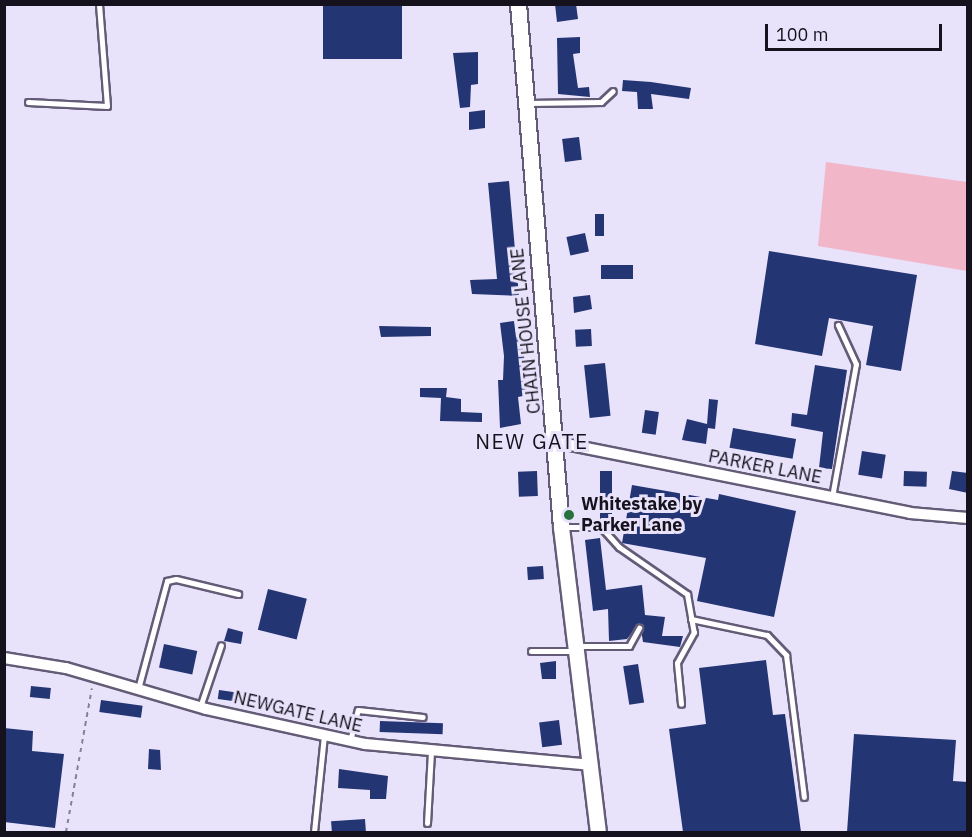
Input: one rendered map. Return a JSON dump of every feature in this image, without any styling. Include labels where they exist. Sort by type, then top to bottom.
[{"type":"street","name":"CHAIN HOUSE LANE","points":[[518,4],[556,442],[561,527],[578,649],[598,832]]},
{"type":"street","name":"PARKER LANE","points":[[556,442],[910,513],[968,518]]},
{"type":"street","name":"NEWGATE LANE","points":[[4,658],[94,677],[200,707],[350,741],[431,752],[590,765]]},
{"type":"lane","points":[[28,102],[107,106],[99,4]]},
{"type":"lane","points":[[525,103],[601,102],[614,91]]},
{"type":"lane","points":[[832,497],[856,364],[838,325]]},
{"type":"lane","points":[[561,527],[601,527],[619,547],[687,594],[694,632],[677,663],[681,704]]},
{"type":"lane","points":[[138,689],[168,582],[176,579],[238,594]]},
{"type":"lane","points":[[691,619],[767,635],[786,655],[804,797]]},
{"type":"lane","points":[[531,651],[630,646],[639,628]]},
{"type":"lane","points":[[200,707],[221,645]]},
{"type":"lane","points":[[350,741],[358,710],[423,717]]},
{"type":"lane","points":[[314,832],[324,735]]},
{"type":"lane","points":[[427,823],[431,752]]},
{"type":"path","points":[[66,832],[94,677]]},
{"type":"shaded area","points":[[826,162],[967,182],[967,271],[818,246]]},
{"type":"building","points":[[323,4],[402,4],[402,59],[323,59]]},
{"type":"building","points":[[555,4],[576,4],[578,19],[557,22]]},
{"type":"building","points":[[580,37],[580,53],[573,54],[578,88],[589,87],[590,97],[558,94],[557,38]]},
{"type":"building","points":[[478,52],[478,84],[471,85],[470,107],[460,108],[453,53]]},
{"type":"building","points":[[623,80],[691,88],[689,99],[651,94],[653,109],[638,109],[637,92],[622,91]]},
{"type":"building","points":[[485,110],[485,128],[469,130],[469,112]]},
{"type":"building","points":[[579,137],[582,160],[565,162],[562,139]]},
{"type":"building","points":[[509,181],[519,296],[472,294],[470,280],[497,279],[488,183]]},
{"type":"building","points":[[595,214],[604,214],[604,236],[595,236]]},
{"type":"building","points":[[585,233],[589,252],[570,256],[566,237]]},
{"type":"building","points":[[769,251],[917,275],[901,371],[866,365],[873,326],[829,318],[822,356],[755,344]]},
{"type":"building","points":[[601,265],[633,265],[633,279],[601,279]]},
{"type":"building","points":[[590,295],[592,309],[574,313],[573,297]]},
{"type":"building","points":[[514,321],[516,337],[522,336],[528,395],[518,397],[521,424],[500,428],[498,380],[503,380],[504,356],[500,323]]},
{"type":"building","points":[[379,326],[431,327],[431,336],[381,337]]},
{"type":"building","points":[[591,329],[592,346],[576,347],[575,330]]},
{"type":"building","points":[[605,363],[611,416],[590,418],[584,365]]},
{"type":"building","points":[[815,365],[847,370],[832,469],[819,468],[823,432],[791,426],[792,413],[807,415]]},
{"type":"building","points":[[420,388],[447,388],[446,397],[461,399],[461,412],[482,413],[482,422],[440,421],[441,398],[420,397]]},
{"type":"building","points":[[709,399],[718,400],[715,429],[708,428],[706,444],[682,440],[687,419],[707,424]]},
{"type":"building","points":[[645,410],[659,412],[656,435],[642,433]]},
{"type":"building","points":[[733,428],[796,439],[793,459],[730,448]]},
{"type":"building","points":[[862,451],[886,455],[882,478],[858,475]]},
{"type":"building","points":[[537,471],[538,496],[519,497],[518,472]]},
{"type":"building","points":[[600,471],[612,471],[612,522],[600,522]]},
{"type":"building","points":[[904,471],[927,472],[926,487],[903,486]]},
{"type":"building","points":[[952,471],[968,473],[968,493],[949,489]]},
{"type":"building","points":[[632,485],[718,500],[719,494],[796,511],[774,617],[697,601],[706,558],[622,543]]},
{"type":"building","points":[[600,538],[606,590],[642,585],[645,615],[665,617],[662,636],[683,636],[680,647],[643,642],[640,623],[627,639],[609,641],[608,609],[593,611],[585,540]]},
{"type":"building","points":[[543,566],[544,579],[528,580],[527,567]]},
{"type":"building","points":[[268,589],[307,599],[297,639],[258,630]]},
{"type":"building","points":[[228,628],[243,632],[241,644],[224,641]]},
{"type":"building","points":[[164,644],[197,651],[192,675],[159,667]]},
{"type":"building","points":[[766,660],[773,715],[785,714],[801,832],[683,832],[669,729],[706,724],[699,668]]},
{"type":"building","points":[[556,661],[556,679],[542,679],[540,663]]},
{"type":"building","points":[[638,664],[644,703],[629,705],[623,666]]},
{"type":"building","points":[[31,686],[51,688],[50,699],[30,697]]},
{"type":"building","points":[[219,690],[249,694],[247,703],[218,699]]},
{"type":"building","points":[[101,700],[143,706],[141,718],[99,712]]},
{"type":"building","points":[[559,720],[562,745],[542,747],[539,722]]},
{"type":"building","points":[[380,721],[443,723],[443,734],[380,732]]},
{"type":"building","points":[[4,728],[33,731],[32,751],[64,754],[55,828],[4,822]]},
{"type":"building","points":[[854,734],[956,740],[953,781],[968,782],[968,832],[847,832]]},
{"type":"building","points":[[149,749],[160,750],[161,770],[148,769]]},
{"type":"building","points":[[339,769],[388,776],[386,799],[370,799],[370,790],[338,788]]},
{"type":"building","points":[[365,819],[366,832],[332,832],[331,821]]},
{"type":"place","name":"Whitestake by Parker Lane","points":[[569,515]]},
{"type":"district","name":"NEW GATE","points":[[532,441]]}]
